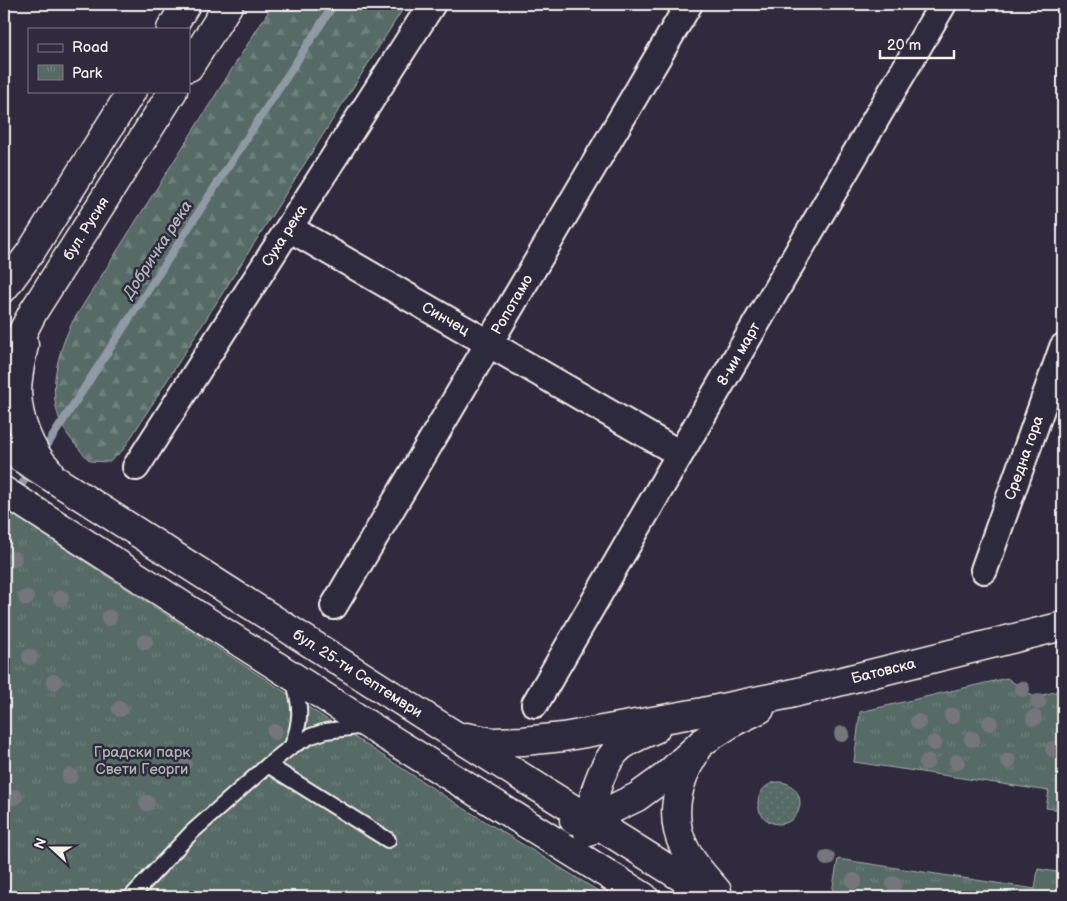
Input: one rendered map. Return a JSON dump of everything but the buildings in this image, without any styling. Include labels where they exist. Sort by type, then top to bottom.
[{"type":"main road","points":[[172,28],[186,4]]},
{"type":"main road","points":[[190,65],[229,4]]},
{"type":"main road","points":[[4,288],[30,253],[131,92]]},
{"type":"main road","name":"бул. Русия","points":[[4,368],[33,312],[173,92]]},
{"type":"main road","points":[[4,271],[30,253]]},
{"type":"main road","points":[[33,312],[19,369],[17,391],[21,416],[26,437],[35,452],[45,467],[64,486]]},
{"type":"main road","name":"бул. 25-ти Септември","points":[[4,447],[454,735],[713,897]]},
{"type":"main road","points":[[4,491],[370,726],[644,897]]},
{"type":"main road","name":"Батовска","points":[[703,712],[790,694],[1063,626]]},
{"type":"main road","points":[[515,817],[561,821],[589,820],[638,797],[666,776],[705,740],[755,711],[790,694]]},
{"type":"main road","points":[[454,735],[492,742],[523,741],[564,737],[703,712]]},
{"type":"main road","points":[[584,860],[589,820],[597,785],[615,752],[630,740],[703,712]]},
{"type":"main road","points":[[705,740],[684,772],[678,792],[676,814],[678,832],[683,846],[692,861],[723,897]]},
{"type":"street","name":"Суха река","points":[[136,467],[432,4]]},
{"type":"street","name":"Ропотамо","points":[[334,606],[689,4]]},
{"type":"street","name":"8-ми март","points":[[535,704],[943,4]]},
{"type":"street","name":"Синчец","points":[[289,228],[680,454]]},
{"type":"street","name":"Средна гора","points":[[984,570],[1063,347]]},
{"type":"lane","points":[[292,675],[300,707],[298,726],[292,746]]},
{"type":"lane","points":[[131,897],[192,832],[292,746],[326,731],[370,726]]},
{"type":"lane","points":[[268,765],[388,840]]},
{"type":"green space","points":[[273,4],[406,4],[123,450],[109,462],[90,461],[65,430],[57,412],[54,386],[63,345],[73,321]]},
{"type":"green space","name":"Градски парк Свети Георги","points":[[4,509],[457,804],[608,897],[4,897]]},
{"type":"green space","points":[[1007,678],[1034,697],[1063,690],[1063,810],[1046,808],[1049,791],[854,762],[860,712]]},
{"type":"green space","points":[[779,782],[794,788],[800,803],[794,818],[779,824],[764,818],[758,803],[764,788]]},
{"type":"green space","points":[[838,859],[1035,889],[1038,869],[1063,873],[1063,897],[831,897]]},
{"type":"waterway","name":"Добричка река","points":[[42,453],[334,4]]},
{"type":"waterway","name":"Добричка река","points":[[4,511],[32,469]]}]
